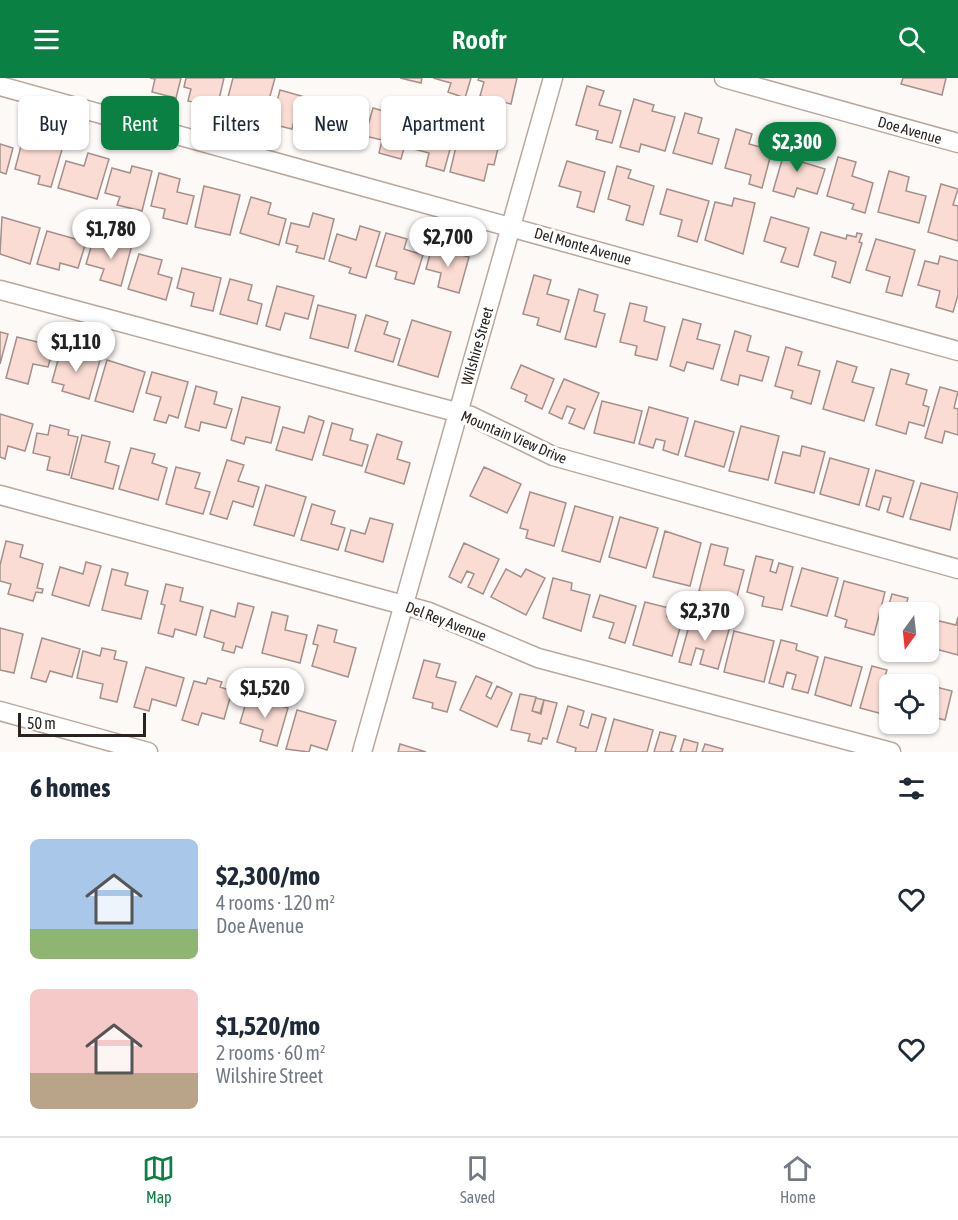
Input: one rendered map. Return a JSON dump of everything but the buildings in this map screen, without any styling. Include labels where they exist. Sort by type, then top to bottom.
[{"type":"street","name":"Wilshire Street","points":[[362,752],[553,78]]},
{"type":"street","name":"Doe Avenue","points":[[724,78],[957,137]]},
{"type":"street","name":"Del Monte Avenue","points":[[0,86],[958,351]]},
{"type":"street","name":"Mountain View Drive","points":[[0,290],[471,416],[553,456],[958,569]]},
{"type":"street","name":"Del Rey Avenue","points":[[0,495],[404,604],[429,612],[538,658],[891,752]]},
{"type":"street","points":[[0,711],[148,752]]}]
